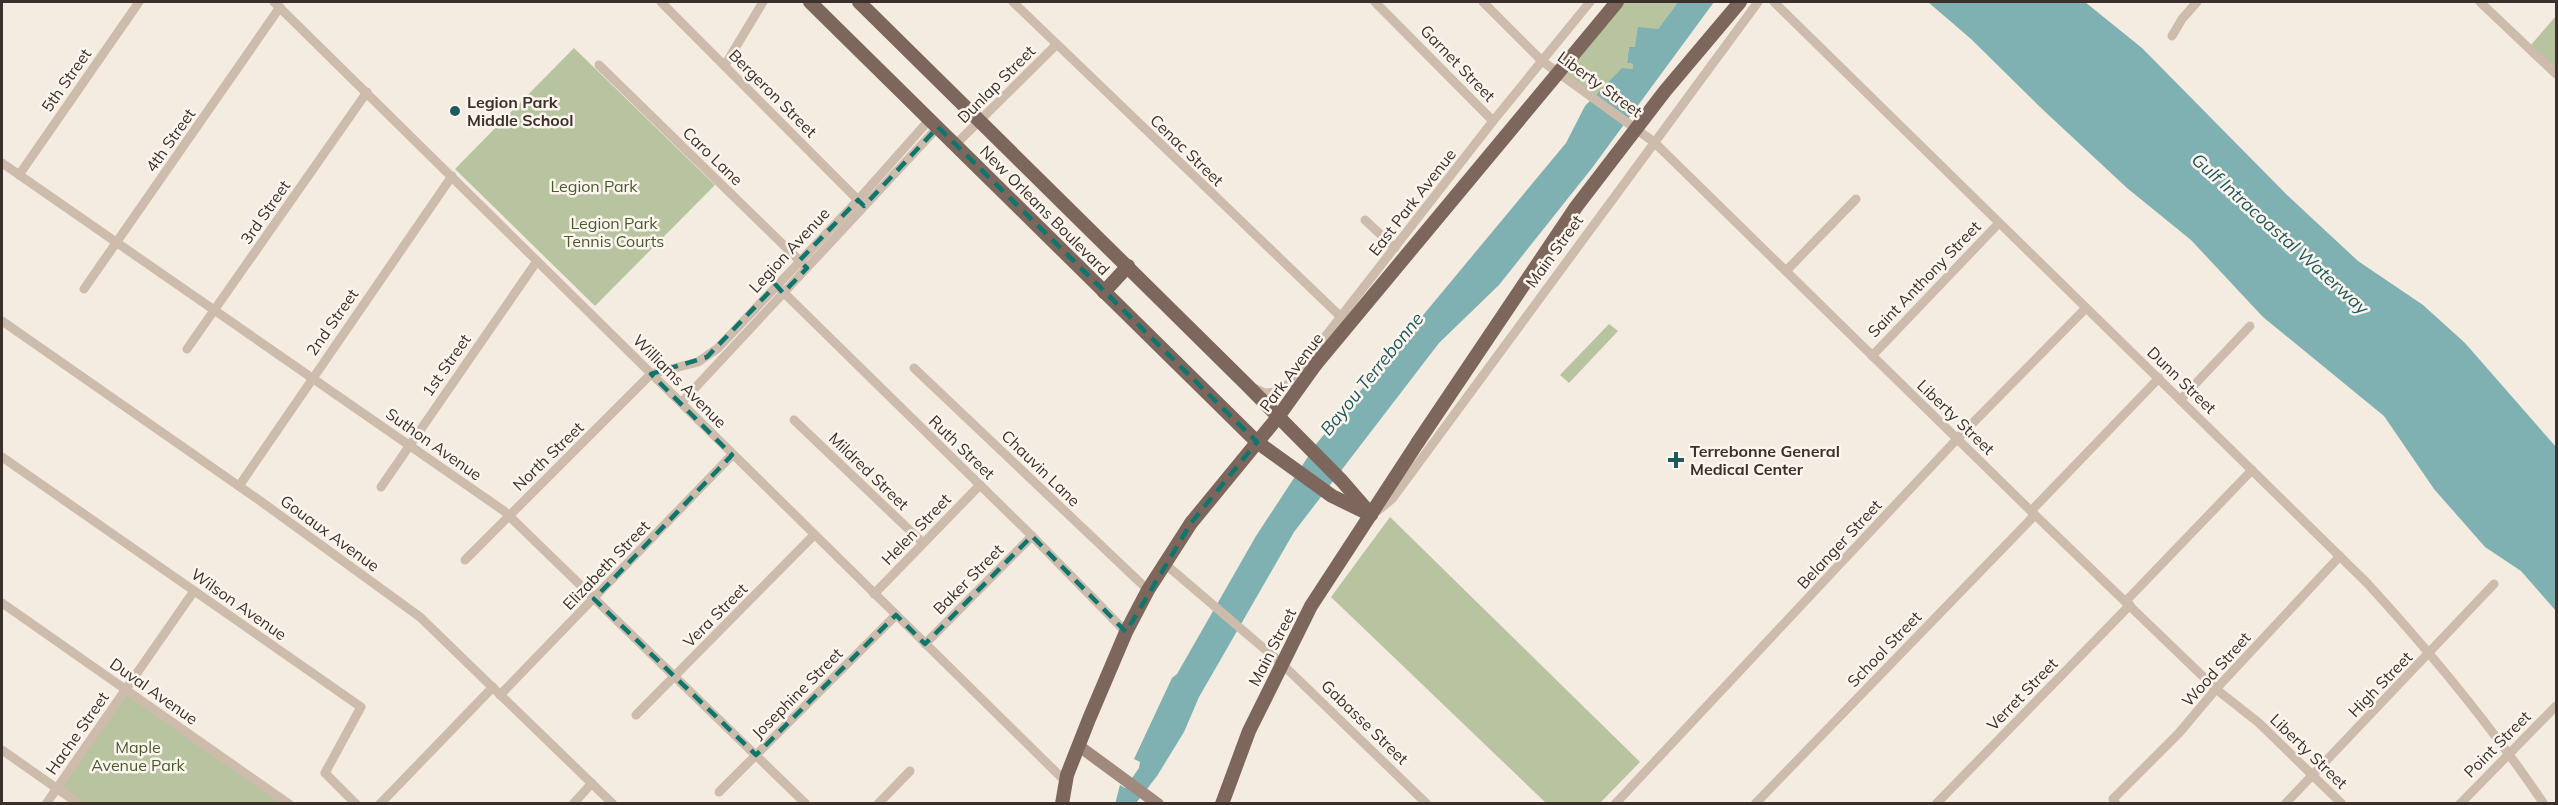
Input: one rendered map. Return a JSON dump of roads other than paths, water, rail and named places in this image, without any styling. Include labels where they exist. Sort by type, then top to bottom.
[{"type":"main road","name":"New Orleans Boulevard","points":[[810,2],[1257,442],[1332,496],[1371,515]]},
{"type":"main road","name":"New Orleans Boulevard","points":[[859,2],[1246,384],[1342,481],[1371,515]]},
{"type":"main road","name":"Park Avenue","points":[[1062,804],[1066,782],[1079,746],[1126,632],[1164,563],[1191,523],[1278,417],[1316,364],[1617,2]]},
{"type":"main road","name":"Main Street","points":[[1222,804],[1249,730],[1311,606],[1576,207],[1665,91],[1740,2]]},
{"type":"main road","points":[[1104,292],[1128,266]]},
{"type":"main road","points":[[1079,746],[1155,800]]},
{"type":"street","name":"5th Street","points":[[19,175],[139,2]]},
{"type":"street","name":"Bergeron Street","points":[[661,2],[861,203]]},
{"type":"street","points":[[725,65],[763,2]]},
{"type":"street","name":"Cenac Street","points":[[1013,2],[1341,318]]},
{"type":"street","name":"Garnet Street","points":[[1375,2],[1493,121]]},
{"type":"street","name":"Liberty Street","points":[[1483,2],[1542,61],[1654,142],[1957,440],[2216,689],[2259,723],[2342,804]]},
{"type":"street","name":"East Park Avenue","points":[[1246,384],[1265,393],[1280,393],[1493,121],[1590,2]]},
{"type":"street","name":"Main Street","points":[[1371,515],[1392,499],[1758,2]]},
{"type":"street","name":"Dunn Street","points":[[1774,2],[2340,556],[2431,653],[2509,753],[2544,804]]},
{"type":"street","points":[[2172,36],[2196,2]]},
{"type":"street","points":[[2480,2],[2556,74]]},
{"type":"street","name":"Williams Avenue","points":[[277,4],[1066,782]]},
{"type":"street","name":"4th Street","points":[[84,289],[277,4]]},
{"type":"street","name":"Dunlap Street","points":[[956,144],[1056,45]]},
{"type":"street","name":"Caro Lane","points":[[599,65],[803,264]]},
{"type":"street","name":"3rd Street","points":[[187,349],[367,92]]},
{"type":"street","name":"Legion Avenue","points":[[681,403],[776,285],[803,264],[934,123]]},
{"type":"street","name":"Suthon Avenue","points":[[2,163],[509,515],[806,804]]},
{"type":"street","name":"2nd Street","points":[[239,486],[452,176]]},
{"type":"street","points":[[1786,271],[1856,199]]},
{"type":"street","points":[[1365,220],[1395,248]]},
{"type":"street","name":"Saint Anthony Street","points":[[1872,356],[1998,223]]},
{"type":"street","name":"1st Street","points":[[381,487],[537,261]]},
{"type":"street","name":"Legion Avenue","points":[[651,374],[698,362],[726,347],[783,293],[803,264]]},
{"type":"street","name":"Ruth Street","points":[[776,285],[1032,536],[1126,632]]},
{"type":"street","name":"Belanger Street","points":[[1615,804],[1957,440],[2086,308]]},
{"type":"street","name":"Gouaux Avenue","points":[[2,321],[239,486],[420,617],[613,804]]},
{"type":"street","points":[[2180,400],[2250,326]]},
{"type":"street","name":"Chauvin Lane","points":[[914,368],[1148,590]]},
{"type":"street","name":"North Street","points":[[465,560],[651,374]]},
{"type":"street","name":"School Street","points":[[1755,804],[2159,378]]},
{"type":"street","name":"Mildred Street","points":[[794,420],[923,543]]},
{"type":"street","name":"Elizabeth Street","points":[[501,694],[732,454]]},
{"type":"street","name":"Wilson Avenue","points":[[2,457],[361,707],[325,773],[356,804]]},
{"type":"street","name":"Verret Street","points":[[1936,804],[2253,470]]},
{"type":"street","name":"Helen Street","points":[[874,594],[980,485]]},
{"type":"street","name":"Vera Street","points":[[636,715],[814,535]]},
{"type":"street","name":"Baker Street","points":[[925,644],[1032,536]]},
{"type":"street","name":"Wood Street","points":[[2114,801],[2340,556]]},
{"type":"street","name":"Gabasse Street","points":[[1164,563],[1281,663],[1427,804]]},
{"type":"street","name":"High Street","points":[[2286,804],[2494,584]]},
{"type":"street","name":"Hache Street","points":[[46,804],[194,591]]},
{"type":"street","name":"Duval Avenue","points":[[2,603],[289,804]]},
{"type":"street","name":"Josephine Street","points":[[719,792],[896,615]]},
{"type":"street","points":[[380,804],[493,687]]},
{"type":"street","name":"Point Street","points":[[2460,804],[2556,706]]},
{"type":"street","points":[[2,750],[79,804]]},
{"type":"street","points":[[878,804],[910,771]]},
{"type":"street","points":[[573,804],[592,783]]},
{"type":"water","points":[[1678,2],[1714,2],[1592,168],[1499,285],[1439,343],[1294,532],[1199,697],[1184,732],[1157,776],[1136,803],[1115,804],[1120,785],[1125,788],[1139,768],[1140,762],[1134,759],[1172,678],[1177,674],[1256,536],[1317,443],[1566,143],[1585,106],[1622,68],[1633,69],[1633,64],[1627,63],[1629,47],[1635,47],[1638,27],[1658,29]]},
{"type":"water","name":"Gulf Intracoastal Waterway","points":[[1928,2],[2085,2],[2142,48],[2287,195],[2358,261],[2423,305],[2465,343],[2556,447],[2556,611],[2521,571],[2485,547],[2434,489],[2384,416],[2263,317],[2191,240],[2127,188],[1971,39]]},
{"type":"place","name":"Legion Park Middle School","points":[[455,111]]},
{"type":"place","name":"Terrebonne General Medical Center","points":[[1676,460]]},
{"type":"park label","name":"Legion Park","points":[[594,186]]},
{"type":"park label","name":"Legion Park Tennis Courts","points":[[614,232]]},
{"type":"park label","name":"Maple Avenue Park","points":[[138,756]]},
{"type":"water label","name":"Bayou Terrebonne","points":[[1372,374]]}]
